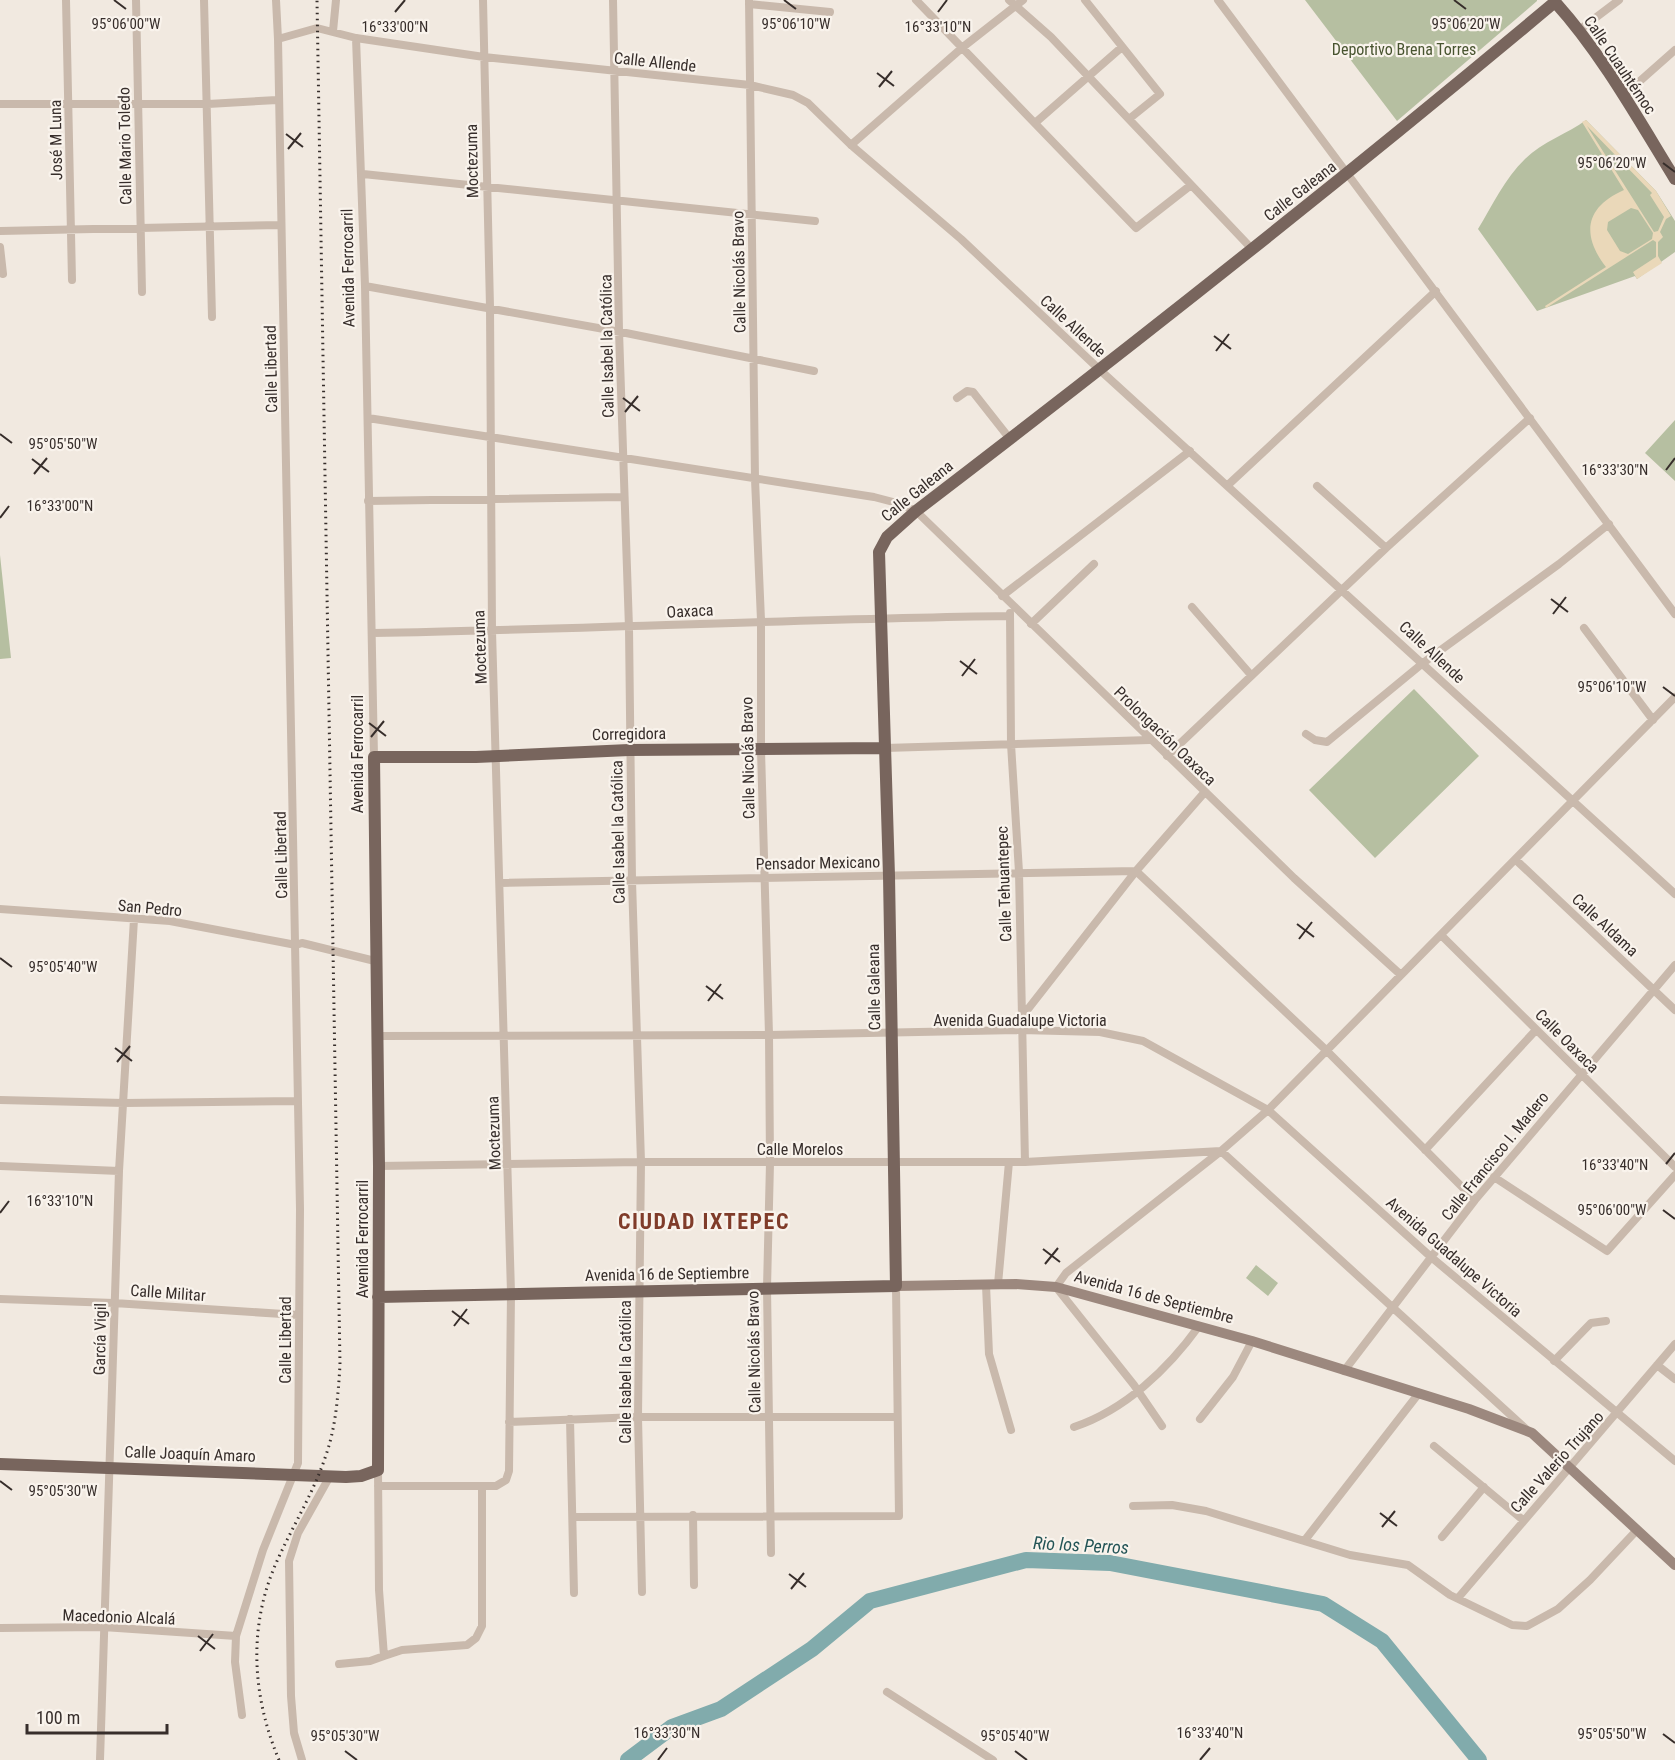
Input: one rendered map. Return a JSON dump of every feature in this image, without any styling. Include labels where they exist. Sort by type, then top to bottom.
[{"type":"main road","name":"Calle Galeana","points":[[896,1286],[890,876],[879,552],[887,537],[916,511],[1101,371],[1349,174],[1555,1]]},
{"type":"main road","name":"Calle Cuauhtémoc","points":[[1555,1],[1623,96],[1675,179]]},
{"type":"main road","name":"Corregidora","points":[[374,757],[498,756],[629,750],[885,748]]},
{"type":"main road","name":"Avenida Ferrocarril","points":[[374,757],[379,1167],[378,1470]]},
{"type":"main road","name":"Avenida 16 de Septiembre","points":[[378,1297],[896,1286]]},
{"type":"main road","name":"Calle Joaquín Amaro","points":[[0,1464],[355,1477],[378,1470]]},
{"type":"street","name":"José M Luna","points":[[66,0],[72,280]]},
{"type":"street","name":"Calle Mario Toledo","points":[[136,0],[142,292]]},
{"type":"street","points":[[204,0],[212,317]]},
{"type":"street","name":"Calle Libertad","points":[[242,1715],[235,1662],[236,1636],[263,1550],[298,1462],[300,1209],[276,0]]},
{"type":"street","points":[[278,39],[317,28],[333,31],[336,0]]},
{"type":"street","name":"Moctezuma","points":[[482,1487],[501,1484],[509,1472],[511,1293],[498,756],[492,631],[489,438],[490,307],[483,0]]},
{"type":"street","name":"Calle Isabel la Católica","points":[[613,0],[619,331],[629,628],[632,881],[641,1162],[638,1417],[642,1592]]},
{"type":"street","points":[[916,0],[1136,228],[1191,185]]},
{"type":"street","points":[[851,145],[1012,3],[1023,0]]},
{"type":"street","points":[[1085,0],[1160,94],[1129,119]]},
{"type":"street","points":[[1218,0],[1675,614]]},
{"type":"street","points":[[1578,32],[1619,0]]},
{"type":"street","points":[[749,2],[830,12]]},
{"type":"street","name":"Calle Nicolás Bravo","points":[[749,2],[755,479],[761,620],[761,750],[769,1035],[770,1163],[767,1288],[771,1553]]},
{"type":"street","points":[[1012,3],[1089,76],[1252,249]]},
{"type":"street","name":"Calle Allende","points":[[333,31],[356,38],[484,57],[750,85],[794,95],[808,104],[851,145],[961,239],[1101,371],[1574,799],[1675,894]]},
{"type":"street","name":"Avenida Ferrocarril","points":[[356,38],[363,174],[374,757]]},
{"type":"street","points":[[1035,123],[1122,47]]},
{"type":"street","points":[[1623,96],[1675,50]]},
{"type":"street","points":[[0,104],[208,104],[277,100]]},
{"type":"street","points":[[363,174],[815,221]]},
{"type":"street","points":[[0,231],[281,225]]},
{"type":"street","points":[[0,247],[3,274]]},
{"type":"street","points":[[365,286],[619,331],[814,371]]},
{"type":"street","points":[[1228,484],[1436,291]]},
{"type":"street","points":[[957,398],[967,391],[973,392],[1010,439]]},
{"type":"street","points":[[368,418],[874,497],[897,502],[916,511]]},
{"type":"street","points":[[1167,756],[1386,548],[1530,418]]},
{"type":"street","points":[[1002,596],[1190,451]]},
{"type":"street","points":[[1317,486],[1386,548]]},
{"type":"street","points":[[368,501],[624,497]]},
{"type":"street","name":"Prolongación Oaxaca","points":[[916,511],[1204,793],[1401,975]]},
{"type":"street","points":[[1306,734],[1315,740],[1327,742],[1423,663],[1559,564],[1609,524]]},
{"type":"street","points":[[1032,624],[1094,564]]},
{"type":"street","name":"Calle Tehuantepec","points":[[1013,606],[1009,616],[1011,744],[1019,872],[1025,1162]]},
{"type":"street","points":[[1192,607],[1251,675]]},
{"type":"street","name":"Oaxaca","points":[[373,633],[629,628],[761,620],[1009,616]]},
{"type":"street","points":[[1584,628],[1653,720]]},
{"type":"street","points":[[1162,1426],[1139,1391],[1056,1287],[1066,1272],[1221,1151],[1268,1110],[1675,697]]},
{"type":"street","points":[[885,748],[1150,740]]},
{"type":"street","points":[[1021,1018],[1136,871],[1204,793]]},
{"type":"street","name":"Calle Aldama","points":[[1516,860],[1675,1010]]},
{"type":"street","points":[[1136,871],[1326,1051],[1475,1200]]},
{"type":"street","name":"Pensador Mexicano","points":[[500,883],[1136,871]]},
{"type":"street","name":"San Pedro","points":[[0,909],[170,921],[296,945],[302,943],[375,961]]},
{"type":"street","name":"García Vigil","points":[[100,1760],[119,1171],[134,919]]},
{"type":"street","name":"Calle Oaxaca","points":[[1441,935],[1675,1167]]},
{"type":"street","name":"Calle Francisco I. Madero","points":[[1344,1371],[1475,1200],[1675,965]]},
{"type":"street","name":"Avenida Guadalupe Victoria","points":[[376,1036],[891,1034],[1021,1030],[1100,1032],[1143,1041],[1268,1110],[1431,1257],[1675,1461]]},
{"type":"street","points":[[1425,1150],[1536,1030]]},
{"type":"street","points":[[0,1100],[124,1104],[297,1101]]},
{"type":"street","points":[[1221,1151],[1532,1433]]},
{"type":"street","name":"Calle Morelos","points":[[379,1167],[641,1162],[1025,1162],[1221,1151]]},
{"type":"street","points":[[1009,1162],[992,1285],[989,1354],[1011,1430]]},
{"type":"street","points":[[0,1166],[119,1171]]},
{"type":"street","points":[[1494,1178],[1607,1251],[1675,1175]]},
{"type":"street","points":[[574,1517],[899,1516],[896,1286]]},
{"type":"street","name":"Avenida 16 de Septiembre","points":[[896,1286],[1056,1287],[1252,1341],[1532,1433],[1675,1565]]},
{"type":"street","name":"Calle Militar","points":[[0,1299],[114,1303],[298,1315]]},
{"type":"street","points":[[1554,1361],[1591,1323],[1606,1321]]},
{"type":"street","points":[[1074,1428],[1099,1417],[1139,1391],[1199,1326]]},
{"type":"street","points":[[1200,1419],[1233,1377],[1252,1341]]},
{"type":"street","name":"Calle Valerio Trujano","points":[[1458,1598],[1675,1344]]},
{"type":"street","points":[[1657,1365],[1675,1379]]},
{"type":"street","points":[[1305,1540],[1419,1394]]},
{"type":"street","points":[[509,1422],[638,1417],[896,1417]]},
{"type":"street","points":[[570,1419],[574,1593]]},
{"type":"street","points":[[1434,1446],[1523,1520]]},
{"type":"street","points":[[378,1470],[381,1633],[384,1656]]},
{"type":"street","points":[[302,1760],[294,1733],[291,1696],[289,1561],[298,1533],[330,1476]]},
{"type":"street","points":[[339,1664],[370,1661],[402,1650],[467,1645],[476,1638],[482,1626],[482,1487],[378,1486]]},
{"type":"street","points":[[1442,1537],[1484,1487]]},
{"type":"street","points":[[1133,1506],[1172,1505],[1206,1511],[1350,1555],[1408,1565],[1436,1586],[1497,1620],[1512,1625],[1527,1626],[1558,1609],[1590,1580],[1637,1530]]},
{"type":"street","points":[[693,1515],[694,1585]]},
{"type":"street","name":"Macedonio Alcalá","points":[[0,1628],[103,1627],[236,1636]]},
{"type":"street","points":[[886,1692],[993,1760]]},
{"type":"green space","name":"Deportivo Brena Torres","points":[[1305,0],[1537,0],[1537,1],[1397,121]]},
{"type":"green space","points":[[1586,120],[1656,191],[1675,221],[1675,252],[1637,279],[1635,276],[1537,311],[1478,229],[1505,183],[1525,159]]},
{"type":"green space","points":[[1675,420],[1675,481],[1645,453]]},
{"type":"green space","points":[[0,555],[11,658],[0,659]]},
{"type":"green space","points":[[1414,689],[1479,756],[1375,858],[1309,790]]},
{"type":"green space","points":[[1256,1265],[1278,1283],[1268,1296],[1246,1278]]},
{"type":"sand","points":[[1586,120],[1656,191],[1671,216],[1666,219],[1660,232],[1663,237],[1658,242],[1658,256],[1662,263],[1637,279],[1633,272],[1656,257],[1656,242],[1653,240],[1546,308],[1545,306],[1606,267],[1593,244],[1590,233],[1591,223],[1601,205],[1624,190],[1582,122]],"holes":[[[1587,126],[1652,193],[1650,195],[1664,217],[1658,231],[1654,232]],[[1631,208],[1638,210],[1653,233],[1652,239],[1628,254],[1620,251],[1607,230],[1608,222]]]},
{"type":"waterway","name":"Rio los Perros","points":[[628,1760],[672,1727],[721,1709],[812,1649],[870,1601],[1026,1560],[1110,1563],[1323,1604],[1382,1641],[1479,1760]]},
{"type":"railway","points":[[279,1760],[270,1737],[259,1689],[257,1640],[260,1616],[274,1568],[315,1484],[326,1455],[334,1422],[340,1365],[317,0]]},
{"type":"district","name":"CIUDAD IXTEPEC","points":[[704,1221]]}]
